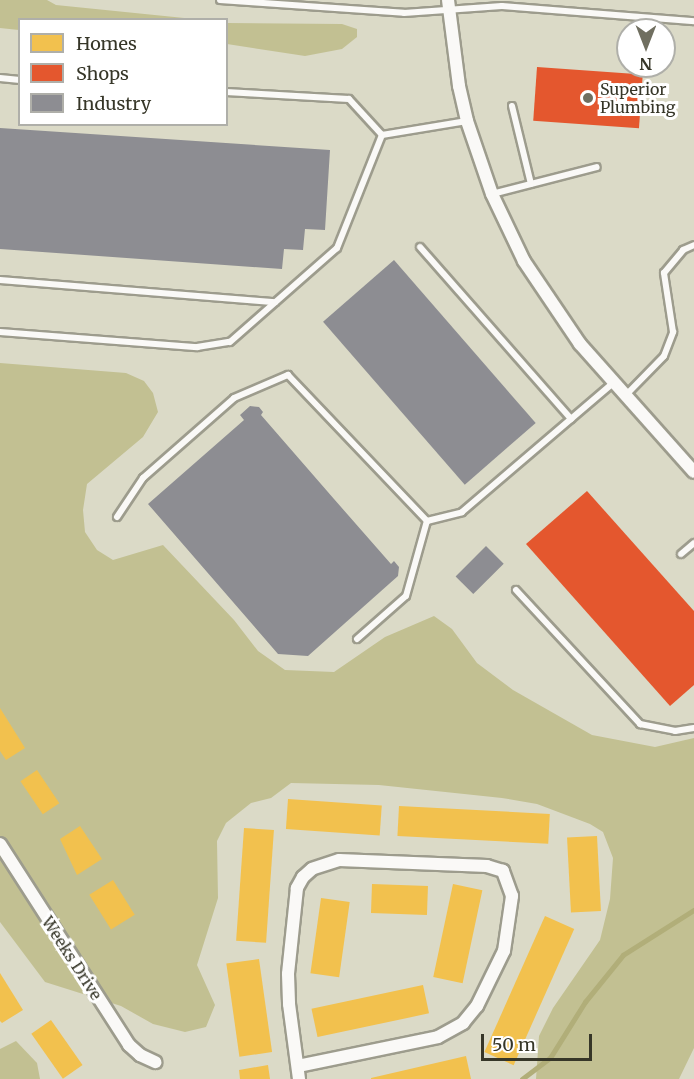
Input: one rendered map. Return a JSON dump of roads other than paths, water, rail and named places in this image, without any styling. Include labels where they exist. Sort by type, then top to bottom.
[{"type":"street","points":[[448,5],[468,121],[492,194],[545,296],[580,345],[694,472]]},
{"type":"street","name":"Weeks Drive","points":[[0,844],[129,1045],[140,1055],[156,1062]]},
{"type":"street","points":[[298,1066],[438,1037],[463,1023],[477,1006],[504,951],[512,896],[503,871],[487,866],[339,860],[312,868],[297,888],[288,974],[299,1079]]},
{"type":"lane","points":[[220,0],[404,13],[448,5],[502,6],[694,21]]},
{"type":"lane","points":[[0,78],[18,80]]},
{"type":"lane","points":[[228,92],[349,99],[382,135]]},
{"type":"lane","points":[[512,106],[531,184]]},
{"type":"lane","points":[[382,135],[468,121]]},
{"type":"lane","points":[[0,332],[197,347],[230,342],[337,248],[382,135]]},
{"type":"lane","points":[[492,194],[597,167]]},
{"type":"lane","points":[[626,395],[664,356],[673,332],[664,273],[683,250],[694,245]]},
{"type":"lane","points":[[420,248],[572,419]]},
{"type":"lane","points":[[0,280],[275,302]]},
{"type":"lane","points":[[117,517],[143,478],[234,398],[288,375],[427,521]]},
{"type":"lane","points":[[427,521],[462,512],[614,381]]},
{"type":"lane","points":[[357,639],[406,596],[427,521]]},
{"type":"lane","points":[[681,554],[694,543]]},
{"type":"lane","points":[[516,590],[640,724],[675,731],[694,728]]},
{"type":"waterway","points":[[522,1079],[550,1058],[585,1002],[623,955],[694,910]]},
{"type":"place","name":"Superior Plumbing","points":[[588,98]]}]
